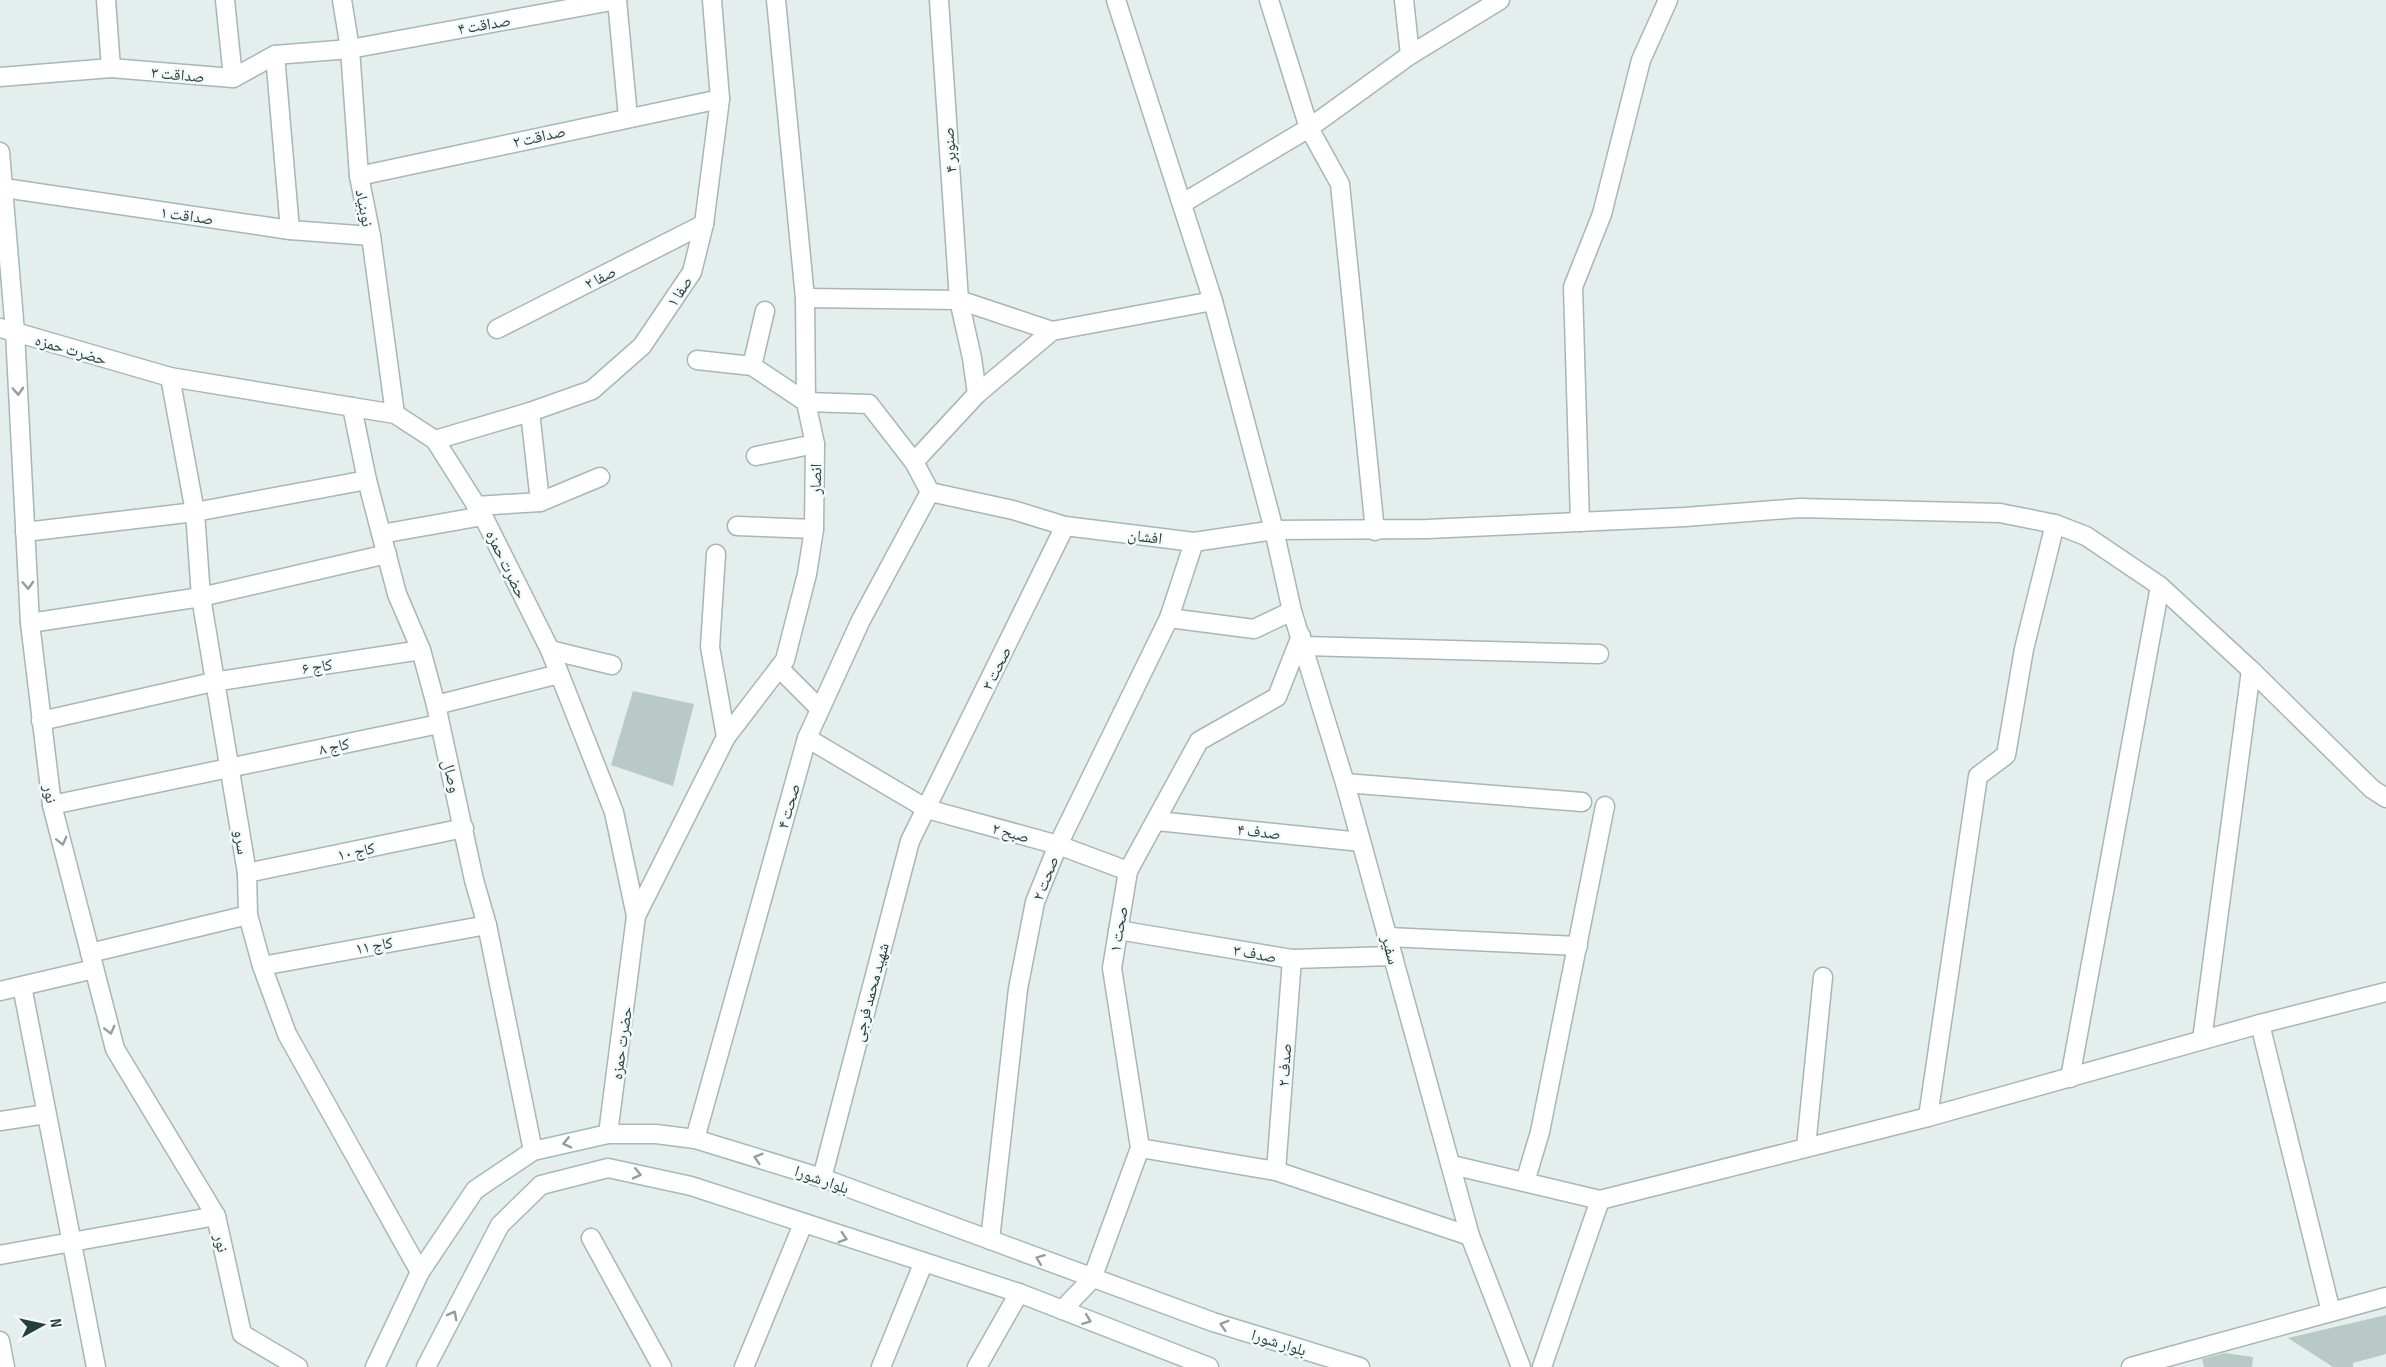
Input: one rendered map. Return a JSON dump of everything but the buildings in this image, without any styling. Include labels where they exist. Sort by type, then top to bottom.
[{"type":"street","points":[[106,0],[111,68]]},
{"type":"street","points":[[225,0],[233,78],[275,55],[350,49]]},
{"type":"street","name":"نوبنیاد","points":[[342,0],[350,49],[359,176],[371,236],[395,414]]},
{"type":"street","points":[[617,0],[628,117]]},
{"type":"street","name":"صداقت ۴","points":[[350,49],[617,0]]},
{"type":"street","name":"صفا ۱","points":[[435,440],[530,412],[592,390],[642,346],[692,272],[704,224],[720,99],[712,0]]},
{"type":"street","name":"انصار","points":[[636,916],[726,737],[785,660],[799,606],[814,529],[815,444],[806,402],[805,298],[776,0]]},
{"type":"street","name":"صنوبر ۴","points":[[939,0],[959,300],[972,358],[977,394]]},
{"type":"street","name":"سفیر","points":[[1116,0],[1213,301],[1274,530],[1292,610],[1345,783],[1470,1236],[1521,1367]]},
{"type":"street","points":[[1269,0],[1308,128],[1340,184],[1374,531]]},
{"type":"street","points":[[1404,0],[1410,55]]},
{"type":"street","points":[[1183,203],[1308,128],[1410,55],[1500,0]]},
{"type":"street","points":[[1580,522],[1574,287],[1602,214],[1641,60],[1668,0]]},
{"type":"street","points":[[275,55],[290,230]]},
{"type":"street","name":"صداقت ۳","points":[[0,77],[111,68],[233,78]]},
{"type":"street","name":"صداقت ۲","points":[[359,176],[720,99]]},
{"type":"street","name":"نور","points":[[0,152],[4,188],[7,330],[25,532],[30,623],[52,805],[115,1049],[216,1216],[242,1334],[298,1367]]},
{"type":"street","name":"صداقت ۱","points":[[4,188],[290,230],[371,236]]},
{"type":"street","name":"صفا ۲","points":[[497,329],[704,224]]},
{"type":"street","points":[[805,298],[959,300],[1052,331],[1213,301]]},
{"type":"street","points":[[752,366],[765,311]]},
{"type":"street","name":"حضرت حمزه","points":[[7,330],[170,377],[395,414],[435,440],[479,511],[550,650],[614,812],[636,916],[608,1134]]},
{"type":"street","points":[[914,462],[977,394],[1052,331]]},
{"type":"street","points":[[697,360],[752,366],[806,402],[869,404],[914,462],[930,492]]},
{"type":"street","name":"سرو","points":[[170,377],[195,512],[201,597],[213,682],[247,873],[248,915],[262,966],[287,1034],[420,1272]]},
{"type":"street","name":"وصال","points":[[352,407],[367,480],[397,594],[421,650],[436,705],[474,880],[487,925],[533,1151]]},
{"type":"street","points":[[530,412],[540,502]]},
{"type":"street","points":[[756,456],[815,444]]},
{"type":"street","points":[[381,534],[479,511],[540,502],[600,477]]},
{"type":"street","points":[[25,532],[195,512],[367,480]]},
{"type":"street","name":"افشان","points":[[930,492],[1013,510],[1065,526],[1194,542],[1274,530],[1374,531],[1535,522],[1580,522],[1800,508],[2000,513],[2055,524],[2086,536],[2160,586],[2251,670],[2372,789],[2386,798]]},
{"type":"street","name":"صحت ۴","points":[[694,1139],[807,738],[861,620],[930,492]]},
{"type":"street","points":[[1928,1118],[1978,776],[2006,756],[2024,650],[2055,524]]},
{"type":"street","points":[[736,526],[814,529]]},
{"type":"street","name":"صحت ۳","points":[[927,809],[1065,526]]},
{"type":"street","name":"صحت ۲","points":[[990,1240],[1018,989],[1035,902],[1058,845],[1169,618],[1194,542]]},
{"type":"street","points":[[30,623],[201,597],[387,554]]},
{"type":"street","points":[[716,554],[711,647],[726,737]]},
{"type":"street","points":[[2070,1078],[2160,586]]},
{"type":"street","points":[[1169,618],[1254,629],[1292,610]]},
{"type":"street","points":[[1303,641],[1599,654]]},
{"type":"street","name":"صحت ۱","points":[[1092,1279],[1140,1148],[1112,968],[1128,871],[1199,741],[1277,697],[1303,641]]},
{"type":"street","name":"کاج ۶","points":[[41,722],[213,682],[421,650]]},
{"type":"street","points":[[550,650],[612,665]]},
{"type":"street","points":[[780,668],[820,709]]},
{"type":"street","points":[[2202,1040],[2251,670]]},
{"type":"street","points":[[436,705],[559,674]]},
{"type":"street","name":"کاج ۸","points":[[52,805],[439,724]]},
{"type":"street","name":"صبح ۲","points":[[807,738],[927,809],[1058,845],[1128,871]]},
{"type":"street","points":[[1345,783],[1582,802]]},
{"type":"street","points":[[1525,1182],[1540,1132],[1605,806]]},
{"type":"street","name":"شهید محمد فرجی","points":[[822,1178],[910,841],[927,809]]},
{"type":"street","name":"صدف ۴","points":[[1157,821],[1361,842]]},
{"type":"street","name":"کاج ۱۰","points":[[247,873],[464,828]]},
{"type":"street","points":[[0,991],[248,915]]},
{"type":"street","name":"کاج ۱۱","points":[[262,966],[487,925]]},
{"type":"street","name":"صدف ۳","points":[[1118,930],[1293,959],[1393,956]]},
{"type":"street","points":[[1388,937],[1578,946]]},
{"type":"street","name":"صدف ۲","points":[[1276,1171],[1293,959]]},
{"type":"street","points":[[1806,1147],[1823,977]]},
{"type":"street","points":[[22,986],[96,1367]]},
{"type":"street","points":[[1452,1165],[1600,1200],[1928,1118],[2260,1024],[2386,992]]},
{"type":"street","points":[[2260,1024],[2331,1312]]},
{"type":"street","points":[[0,1121],[46,1114]]},
{"type":"street","name":"بلوار شورا","points":[[375,1367],[420,1272],[475,1190],[533,1151],[608,1134],[656,1134],[694,1139],[822,1178],[1213,1322],[1360,1367]]},
{"type":"street","points":[[1140,1148],[1276,1171],[1470,1236]]},
{"type":"street","points":[[426,1367],[500,1225],[542,1185],[608,1168],[691,1186],[923,1264],[1019,1293],[1209,1367]]},
{"type":"street","points":[[1542,1367],[1600,1200]]},
{"type":"street","points":[[0,1255],[216,1216]]},
{"type":"street","points":[[744,1367],[803,1224]]},
{"type":"street","points":[[591,1238],[662,1367]]},
{"type":"street","points":[[881,1367],[923,1264]]},
{"type":"street","points":[[1062,1310],[1092,1279]]},
{"type":"street","points":[[977,1367],[1019,1293]]},
{"type":"street","points":[[2131,1367],[2386,1297]]},
{"type":"street","points":[[0,1341],[5,1367]]}]
